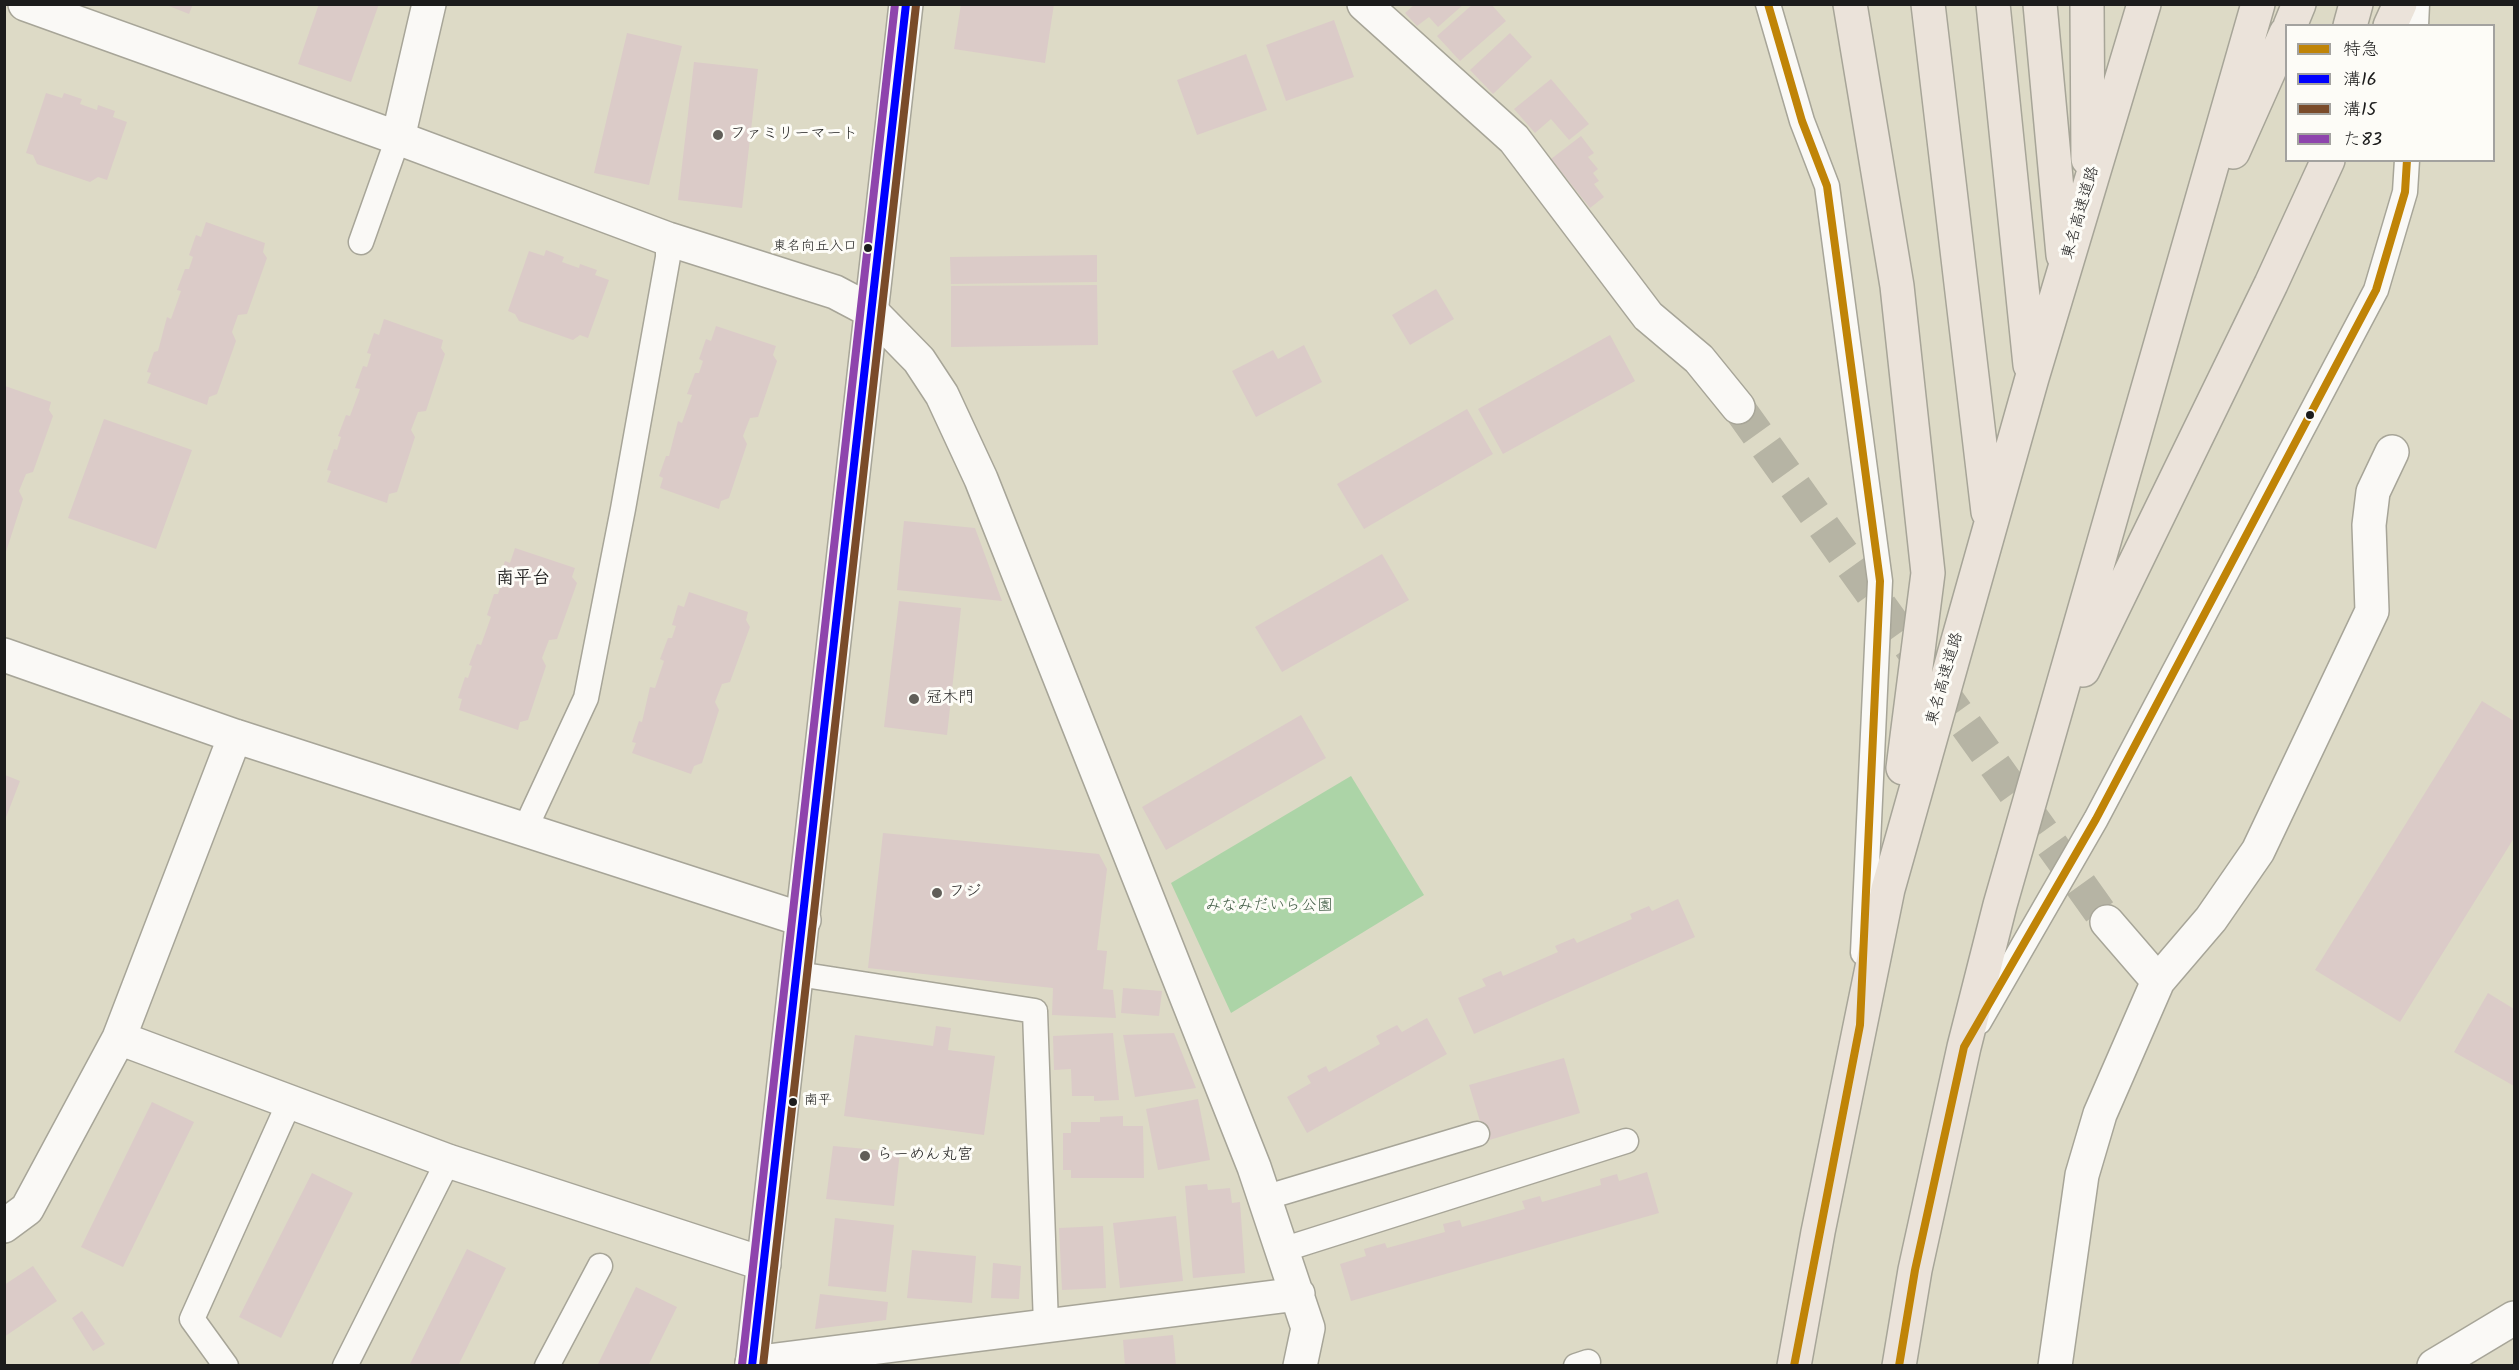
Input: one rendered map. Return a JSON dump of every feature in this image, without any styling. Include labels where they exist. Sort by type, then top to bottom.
[{"type":"highway","points":[[1850,4],[1897,286],[1928,573],[1888,889]]},
{"type":"highway","points":[[1928,4],[1989,526]]},
{"type":"highway","points":[[1993,4],[2032,378]]},
{"type":"highway","points":[[2040,4],[2065,272]]},
{"type":"highway","name":"東名高速道路","points":[[1794,1365],[1888,889],[1989,526],[2144,4]]},
{"type":"highway","points":[[1899,1365],[1915,1270],[1964,1047],[2041,756],[2258,4]]},
{"type":"highway","points":[[2291,24],[2299,4]]},
{"type":"highway","points":[[2351,24],[2356,4]]},
{"type":"highway","points":[[2391,24],[2400,4]]},
{"type":"highway","points":[[2088,5],[2088,194]]},
{"type":"highway","points":[[2185,258],[2285,35]]},
{"type":"highway","points":[[2271,284],[2307,162]]},
{"type":"highway","points":[[2041,756],[2271,284],[2327,162]]},
{"type":"street","points":[[25,4],[398,138],[668,239],[835,292],[871,311],[919,360],[960,429],[1264,1198],[1308,1328],[1300,1365]]},
{"type":"street","points":[[398,138],[429,4]]},
{"type":"street","points":[[906,4],[822,734],[798,974],[752,1364],[1298,1294]]},
{"type":"street","points":[[1364,4],[1514,139],[1648,316],[1699,358],[1738,407]]},
{"type":"street","points":[[2055,1365],[2079,1195],[2090,1142],[2158,981],[2211,919],[2258,851],[2373,611],[2369,525],[2373,492],[2392,452]]},
{"type":"street","points":[[4,655],[235,736],[804,920]]},
{"type":"street","points":[[4,1226],[27,1209],[119,1038],[235,736]]},
{"type":"street","points":[[2107,922],[2158,981]]},
{"type":"street","points":[[119,1038],[448,1161],[619,1219],[764,1264]]},
{"type":"street","points":[[2434,1365],[2514,1318]]},
{"type":"lane","points":[[1768,4],[1802,121],[1827,186],[1880,581],[1860,1025]]},
{"type":"lane","points":[[2416,24],[2417,4]]},
{"type":"lane","points":[[361,242],[398,138]]},
{"type":"lane","points":[[1964,1047],[2096,819],[2376,290],[2405,192],[2407,162]]},
{"type":"lane","points":[[525,829],[546,789],[586,698],[624,509],[668,257],[668,239]]},
{"type":"lane","points":[[798,974],[1035,1011],[1046,1325]]},
{"type":"lane","points":[[226,1365],[192,1319],[289,1103]]},
{"type":"lane","points":[[1264,1198],[1477,1134]]},
{"type":"lane","points":[[1282,1250],[1626,1141]]},
{"type":"lane","points":[[345,1365],[448,1161]]},
{"type":"lane","points":[[547,1365],[600,1266]]},
{"type":"green space","name":"みなみだいら公園","points":[[1351,776],[1424,895],[1231,1013],[1171,883]]},
{"type":"building","points":[[164,4],[193,4],[189,14]]},
{"type":"building","points":[[319,4],[379,4],[351,82],[298,64]]},
{"type":"building","points":[[961,4],[1054,4],[1045,63],[954,49]]},
{"type":"building","points":[[1415,4],[1464,4],[1438,27],[1429,17],[1417,26],[1405,13]]},
{"type":"building","points":[[1473,4],[1491,4],[1506,21],[1460,61],[1437,36]]},
{"type":"building","points":[[1334,20],[1354,77],[1286,101],[1266,45]]},
{"type":"building","points":[[627,33],[682,46],[649,185],[594,173]]},
{"type":"building","points":[[1510,33],[1532,57],[1493,94],[1470,70]]},
{"type":"building","points":[[1246,54],[1267,110],[1197,135],[1177,80]]},
{"type":"building","name":"ファミリーマート","points":[[694,62],[758,69],[742,208],[678,200]]},
{"type":"building","points":[[1551,79],[1589,124],[1569,140],[1551,119],[1535,133],[1514,109]]},
{"type":"building","points":[[46,93],[62,98],[64,93],[82,99],[80,104],[97,110],[98,105],[115,111],[113,117],[127,122],[107,180],[98,177],[90,182],[37,164],[33,155],[26,153]]},
{"type":"building","points":[[1581,136],[1594,153],[1588,157],[1598,169],[1593,173],[1599,181],[1594,184],[1604,197],[1590,208],[1551,159]]},
{"type":"building","points":[[206,222],[265,243],[263,252],[267,258],[247,314],[238,315],[232,332],[236,341],[217,394],[209,397],[207,405],[147,383],[151,373],[147,372],[154,352],[158,351],[167,317],[171,319],[181,291],[177,290],[185,269],[189,269],[193,257],[189,255],[196,235],[201,237]]},
{"type":"building","points":[[546,250],[564,257],[562,262],[579,268],[580,264],[597,270],[595,275],[609,280],[588,338],[580,335],[573,340],[519,321],[515,314],[508,311],[529,251],[544,256]]},
{"type":"building","points":[[1097,255],[1097,282],[951,284],[950,257]]},
{"type":"building","points":[[1097,285],[1098,345],[951,347],[951,286]]},
{"type":"building","points":[[1436,289],[1454,319],[1410,345],[1392,315]]},
{"type":"building","points":[[384,319],[443,340],[441,348],[445,354],[426,411],[418,412],[411,430],[415,437],[397,492],[389,494],[387,503],[327,482],[331,471],[327,470],[341,437],[338,436],[346,415],[350,416],[360,389],[355,388],[363,366],[367,367],[371,354],[367,353],[374,333],[379,335]]},
{"type":"building","points":[[716,326],[776,346],[773,355],[777,361],[758,417],[750,418],[743,436],[747,444],[729,498],[721,501],[719,509],[660,488],[663,478],[659,476],[666,456],[669,456],[678,421],[682,423],[692,395],[687,394],[695,373],[699,373],[703,361],[699,359],[706,339],[711,341]]},
{"type":"building","points":[[1610,335],[1635,381],[1503,454],[1478,409]]},
{"type":"building","points":[[1304,345],[1322,382],[1256,417],[1232,371],[1273,350],[1278,359]]},
{"type":"building","points":[[5,386],[51,402],[49,410],[53,416],[33,472],[26,474],[19,491],[23,499],[5,555]]},
{"type":"building","points":[[1467,409],[1493,454],[1364,529],[1337,484]]},
{"type":"building","points":[[104,419],[192,450],[156,549],[68,518]]},
{"type":"building","points":[[904,521],[975,528],[1002,601],[897,590]]},
{"type":"building","points":[[515,548],[575,568],[572,577],[577,583],[557,639],[549,640],[542,658],[546,666],[528,720],[520,722],[518,730],[459,710],[462,699],[458,698],[465,677],[468,678],[472,666],[469,665],[477,644],[481,645],[491,617],[487,615],[494,594],[498,594],[502,582],[498,581],[505,561],[510,563]]},
{"type":"building","points":[[1382,554],[1409,600],[1282,672],[1255,627]]},
{"type":"building","points":[[689,592],[748,612],[746,620],[750,627],[730,682],[722,684],[715,702],[719,710],[702,763],[694,766],[691,774],[632,753],[636,743],[632,742],[639,721],[642,722],[650,687],[655,688],[664,661],[660,659],[668,638],[672,638],[676,626],[672,625],[678,605],[684,607]]},
{"type":"building","points":[[899,601],[961,608],[947,735],[884,727]]},
{"type":"building","points":[[2482,701],[2514,721],[2514,838],[2400,1022],[2315,970]]},
{"type":"building","points":[[1301,715],[1326,758],[1166,850],[1142,807]]},
{"type":"building","points":[[5,775],[20,781],[5,820]]},
{"type":"building","points":[[883,833],[1099,854],[1107,869],[1097,950],[1107,951],[1103,989],[1113,990],[1116,1018],[1052,1015],[1053,988],[868,968]]},
{"type":"building","points":[[1678,899],[1695,937],[1474,1034],[1458,998],[1486,986],[1482,979],[1501,971],[1503,976],[1558,952],[1555,946],[1574,938],[1577,943],[1632,919],[1630,914],[1649,906],[1652,911]]},
{"type":"building","points":[[1123,988],[1162,991],[1159,1016],[1121,1013]]},
{"type":"building","points":[[2488,993],[2514,1009],[2514,1086],[2454,1052]]},
{"type":"building","points":[[1427,1018],[1447,1054],[1307,1133],[1287,1097],[1311,1083],[1307,1076],[1326,1066],[1329,1072],[1380,1044],[1376,1036],[1397,1025],[1402,1032]]},
{"type":"building","points":[[936,1026],[951,1028],[948,1050],[995,1056],[984,1135],[844,1116],[855,1035],[933,1046]]},
{"type":"building","points":[[1113,1033],[1119,1100],[1094,1101],[1094,1096],[1072,1096],[1071,1069],[1054,1070],[1053,1036]]},
{"type":"building","points":[[1174,1033],[1196,1088],[1135,1097],[1123,1035]]},
{"type":"building","points":[[1564,1058],[1580,1113],[1486,1141],[1469,1085]]},
{"type":"building","points":[[1198,1099],[1210,1160],[1158,1170],[1146,1109]]},
{"type":"building","points":[[152,1102],[194,1122],[123,1267],[81,1247]]},
{"type":"building","points":[[1123,1116],[1123,1126],[1143,1126],[1144,1178],[1071,1178],[1071,1170],[1063,1170],[1063,1133],[1071,1133],[1071,1122],[1100,1122],[1100,1117]]},
{"type":"building","points":[[833,1146],[900,1152],[894,1206],[826,1199]]},
{"type":"building","points":[[1647,1172],[1659,1213],[1351,1301],[1340,1264],[1366,1256],[1364,1249],[1385,1243],[1387,1248],[1445,1232],[1443,1224],[1460,1220],[1462,1227],[1525,1209],[1522,1201],[1540,1196],[1542,1202],[1601,1185],[1600,1179],[1617,1174],[1619,1181]]},
{"type":"building","points":[[312,1173],[353,1193],[281,1338],[239,1317]]},
{"type":"building","points":[[1207,1184],[1208,1190],[1230,1188],[1232,1203],[1240,1202],[1245,1273],[1193,1278],[1185,1186]]},
{"type":"building","points":[[1176,1216],[1183,1281],[1120,1288],[1113,1223]]},
{"type":"building","points":[[835,1218],[894,1225],[886,1292],[828,1286]]},
{"type":"building","points":[[1103,1226],[1106,1288],[1062,1290],[1059,1228]]},
{"type":"building","points":[[467,1249],[506,1268],[458,1366],[409,1366]]},
{"type":"building","points":[[912,1250],[976,1256],[972,1303],[907,1298]]},
{"type":"building","points":[[993,1263],[1021,1266],[1019,1299],[991,1298]]},
{"type":"building","points":[[33,1266],[57,1301],[4,1337],[4,1285]]},
{"type":"building","points":[[636,1287],[677,1307],[648,1366],[597,1366]]},
{"type":"building","points":[[820,1294],[888,1302],[886,1320],[815,1329]]},
{"type":"building","points":[[82,1311],[105,1344],[93,1351],[72,1318]]},
{"type":"building","points":[[1173,1335],[1176,1366],[1125,1366],[1123,1340]]},
{"type":"tunnel","points":[[1738,407],[2107,922]]},
{"type":"transit line","name":"た83","points":[[742,1365],[895,4]]},
{"type":"transit line","name":"溝16","points":[[752,1366],[906,4]]},
{"type":"transit line","name":"特急","points":[[1768,4],[1802,121],[1827,186],[1880,581],[1860,1025],[1794,1366]]},
{"type":"transit line","name":"溝15","points":[[763,1366],[916,5]]},
{"type":"transit line","name":"特急","points":[[1899,1366],[1915,1270],[1964,1047],[2096,819],[2376,290],[2405,192],[2407,162]]},
{"type":"place","name":"ファミリーマート","points":[[718,135]]},
{"type":"place","name":"東名向丘入口","points":[[868,248]]},
{"type":"place","name":"冠木門","points":[[914,699]]},
{"type":"place","name":"フジ","points":[[937,893]]},
{"type":"place","name":"南平","points":[[793,1102]]},
{"type":"place","name":"らーめん丸宮","points":[[865,1156]]},
{"type":"district","name":"南平台","points":[[523,580]]}]
